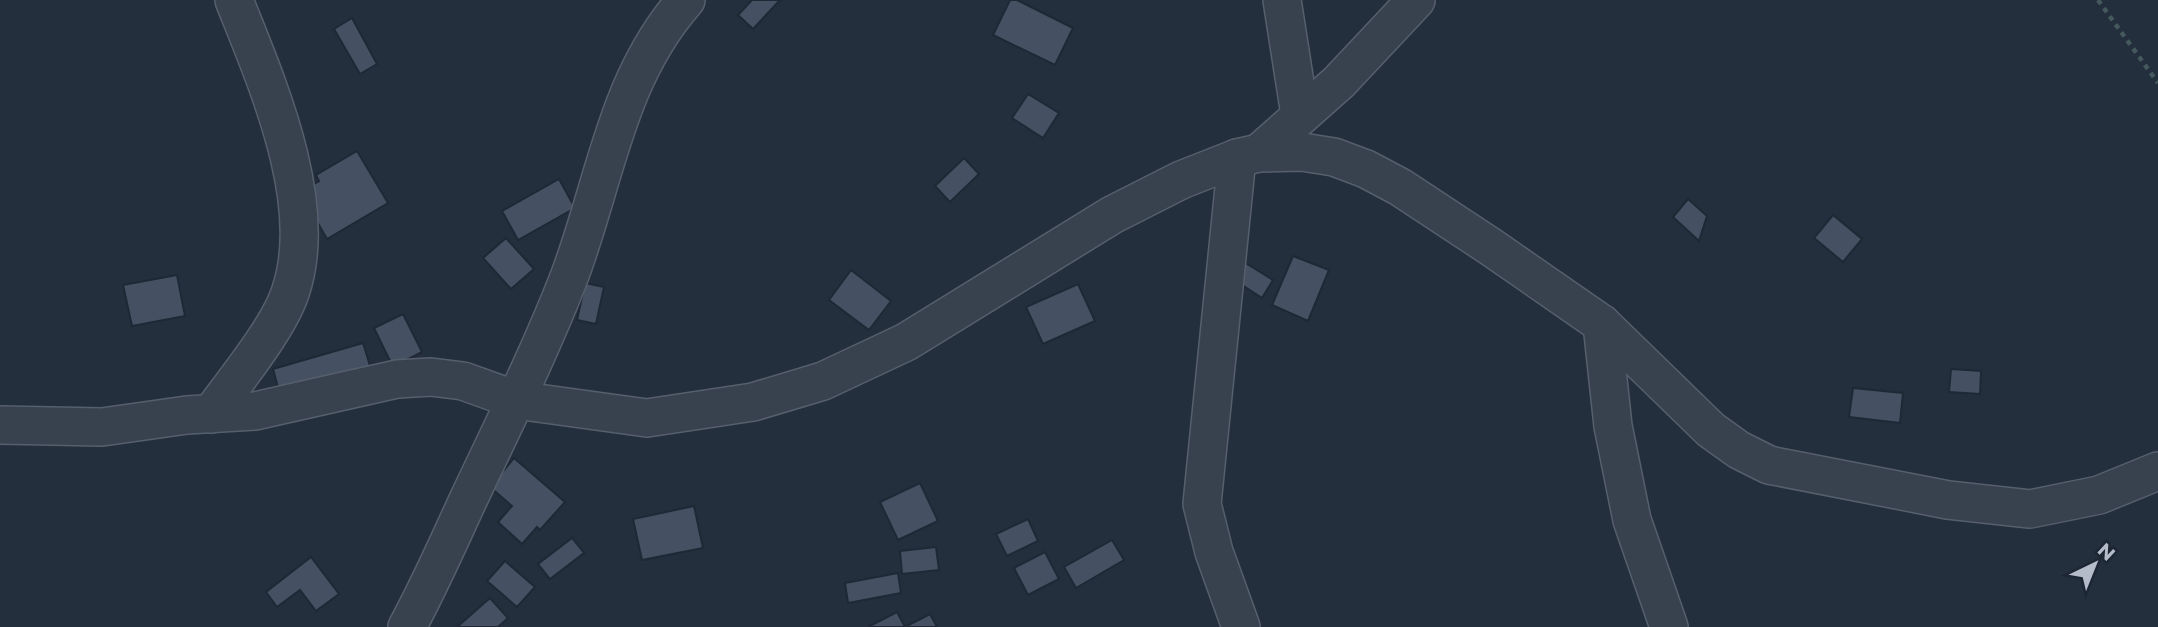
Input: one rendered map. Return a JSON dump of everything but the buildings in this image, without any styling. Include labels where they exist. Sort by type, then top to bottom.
[{"type":"street","points":[[211,414],[254,355],[289,297],[298,268],[300,237],[279,115],[234,0]]},
{"type":"street","points":[[407,627],[516,400],[568,279],[618,117],[636,71],[667,22],[686,0]]},
{"type":"street","points":[[1282,0],[1300,115]]},
{"type":"street","points":[[0,425],[102,427],[255,411],[385,382],[431,377],[463,381],[516,400],[647,418],[753,402],[823,381],[906,342],[1112,215],[1181,180],[1248,155],[1339,82],[1416,0]]},
{"type":"street","points":[[1248,155],[1303,152],[1334,157],[1366,169],[1412,194],[1602,324],[1712,430],[1738,450],[1769,465],[1948,500],[2030,509],[2099,495],[2158,471]]},
{"type":"street","points":[[1241,627],[1214,552],[1202,504],[1248,155]]},
{"type":"street","points":[[1602,324],[1613,426],[1632,520],[1670,627]]},
{"type":"path","points":[[2098,0],[2158,83]]}]
